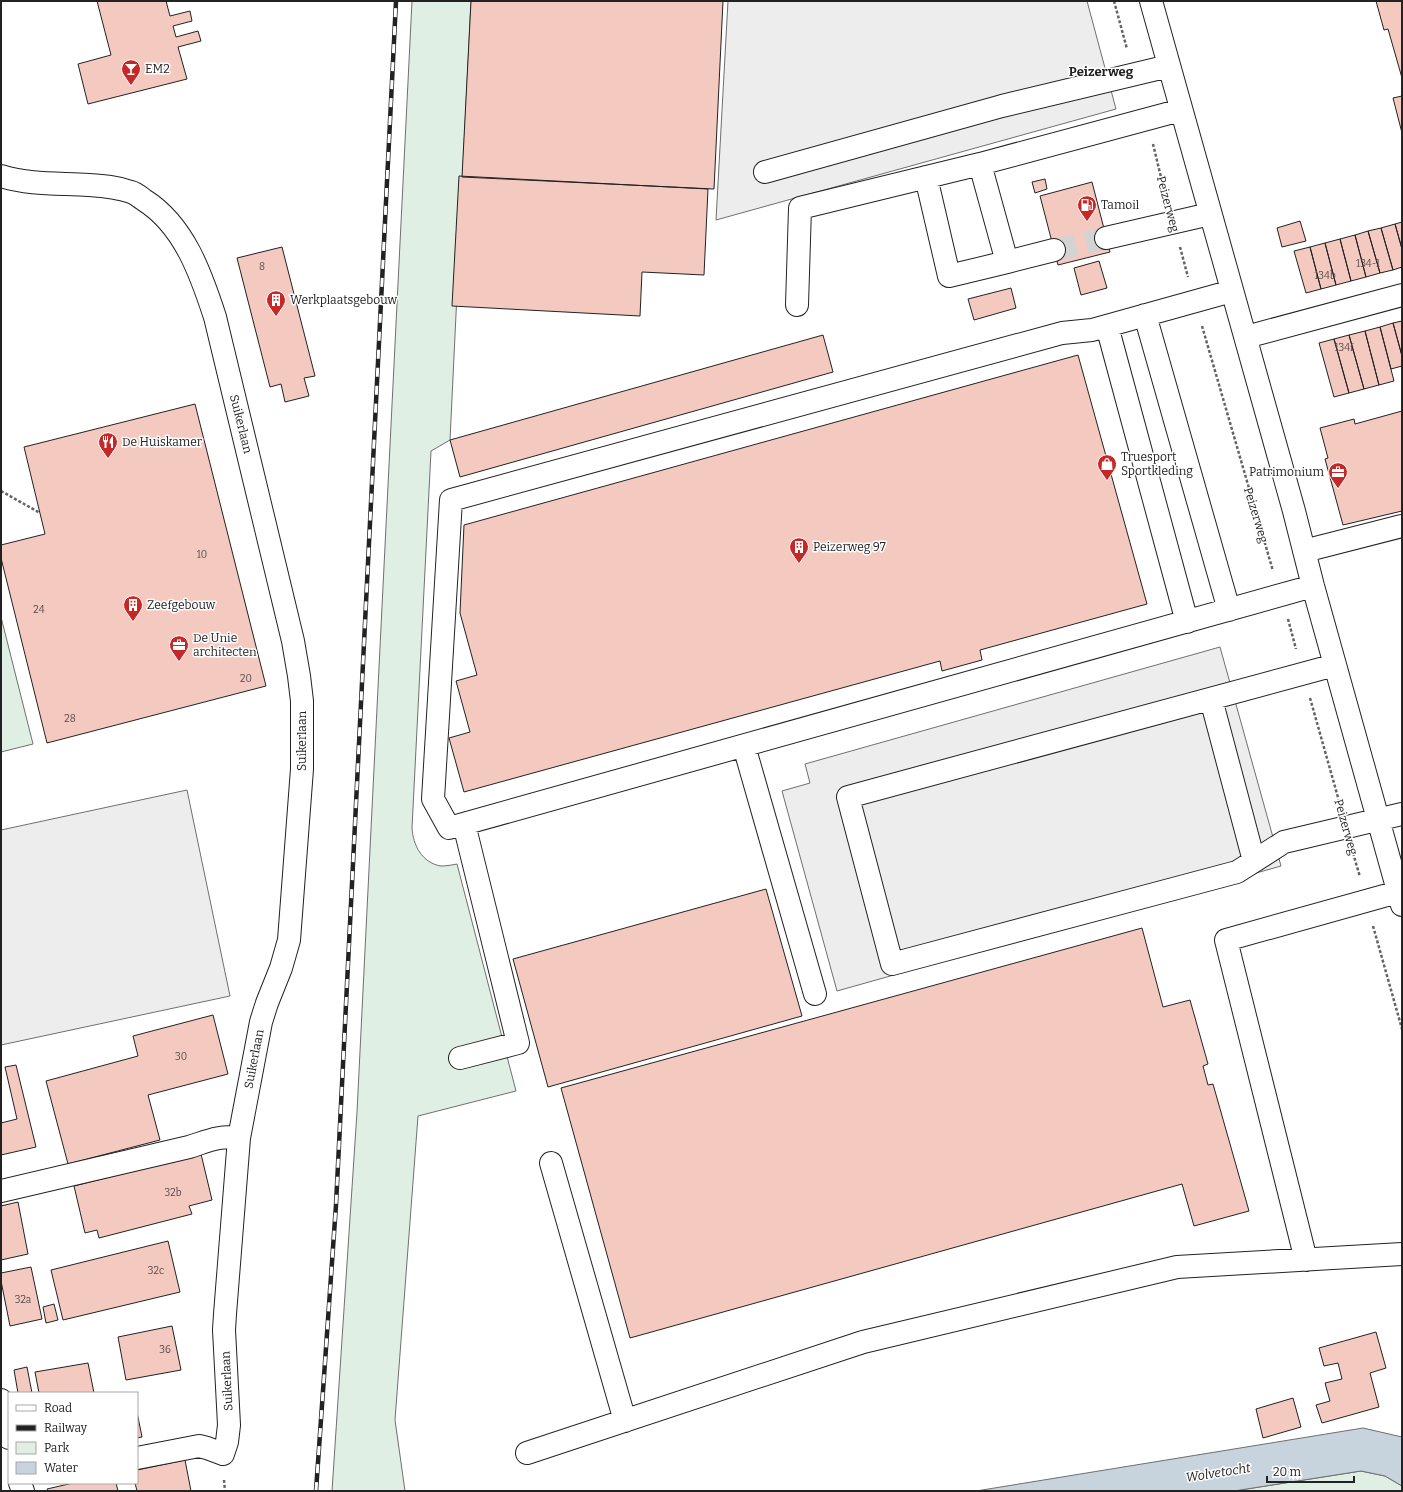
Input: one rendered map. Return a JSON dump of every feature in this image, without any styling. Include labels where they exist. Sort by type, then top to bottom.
[{"type":"street","points":[[1151,1],[1246,337],[1400,899],[1367,902],[1226,940],[1306,1260]]},
{"type":"street","points":[[765,172],[1002,106],[1169,66]]},
{"type":"street","points":[[797,305],[800,208],[980,164],[1181,110]]},
{"type":"street","points":[[980,164],[1007,262]]},
{"type":"street","name":"Suikerlaan","points":[[1,176],[16,181],[43,184],[108,186],[132,192],[148,202],[165,216],[178,233],[195,264],[216,317],[294,641],[300,676],[302,701],[302,769],[289,940],[281,968],[261,1022],[239,1138],[224,1330],[229,1425],[227,1442],[223,1454],[199,1446],[138,1458]]},
{"type":"street","points":[[926,177],[949,276],[1054,250]]},
{"type":"street","points":[[1106,238],[1210,214]]},
{"type":"street","points":[[1232,291],[1092,330],[1062,333],[451,500],[433,799],[450,828],[1313,586]]},
{"type":"street","points":[[1246,337],[1402,295]]},
{"type":"street","points":[[1145,315],[1229,610]]},
{"type":"street","points":[[1107,326],[1187,622]]},
{"type":"street","points":[[1304,551],[1402,526]]},
{"type":"street","points":[[1335,665],[848,797],[892,964],[1237,872],[1284,842],[1402,814]]},
{"type":"street","points":[[1211,699],[1254,861]]},
{"type":"street","points":[[744,746],[815,994]]},
{"type":"street","points":[[460,1058],[518,1043],[464,824]]},
{"type":"street","points":[[1,1191],[182,1148],[217,1137],[229,1136],[239,1138]]},
{"type":"street","points":[[551,1163],[625,1421]]},
{"type":"street","points":[[527,1453],[863,1342],[1177,1267],[1402,1254]]},
{"type":"street","points":[[1,1400],[8,1433]]},
{"type":"path","points":[[1114,1],[1134,75]]},
{"type":"path","name":"Peizerweg","points":[[1146,119],[1195,301],[1250,496],[1281,596],[1402,1029]]},
{"type":"path","points":[[1,491],[40,513]]},
{"type":"green space","points":[[412,1],[471,1],[450,440],[431,451],[412,828],[414,841],[417,847],[429,861],[441,866],[457,864],[516,1091],[418,1116],[395,1420],[405,1491],[332,1491],[357,1112]]},
{"type":"green space","points":[[1,617],[33,744],[1,752]]},
{"type":"green space","points":[[1361,1471],[1385,1476],[1402,1486],[1402,1491],[1234,1491]]},
{"type":"shaded area","points":[[728,1],[1087,1],[1116,109],[716,220]]},
{"type":"shaded area","points":[[1220,647],[1281,866],[837,991],[782,791],[810,783],[805,764]]},
{"type":"shaded area","points":[[187,790],[230,996],[1,1045],[1,830]]},
{"type":"water","name":"Wolvetocht","points":[[1363,1428],[1402,1437],[1402,1486],[1385,1476],[1361,1471],[1234,1491],[976,1491]]},
{"type":"building","points":[[97,1],[166,1],[170,16],[190,11],[192,21],[173,26],[176,37],[198,31],[201,41],[178,47],[187,79],[88,104],[78,64],[111,55]]},
{"type":"building","points":[[471,1],[723,1],[714,189],[462,177]]},
{"type":"building","points":[[1376,1],[1402,1],[1402,78],[1388,29],[1384,30]]},
{"type":"building","points":[[1402,96],[1402,133],[1393,98]]},
{"type":"building","points":[[459,176],[708,189],[704,275],[642,272],[640,316],[452,306]]},
{"type":"building","points":[[1045,179],[1047,189],[1035,193],[1032,182]]},
{"type":"building","points":[[1092,182],[1110,252],[1058,265],[1040,196]]},
{"type":"building","points":[[1300,221],[1306,241],[1282,247],[1277,228]]},
{"type":"building","points":[[1402,222],[1402,249],[1395,224]]},
{"type":"building","points":[[1395,224],[1402,249],[1402,267],[1393,270],[1381,228]]},
{"type":"building","points":[[1381,228],[1393,270],[1380,273],[1368,231]]},
{"type":"building","points":[[1368,231],[1380,273],[1366,277],[1355,235]]},
{"type":"building","points":[[1355,235],[1366,277],[1351,281],[1340,239]]},
{"type":"building","points":[[1340,239],[1351,281],[1336,285],[1325,243]]},
{"type":"building","points":[[1325,243],[1336,285],[1321,289],[1310,247]]},
{"type":"building","name":"Werkplaatsgebouw","points":[[282,247],[315,376],[304,378],[309,396],[285,402],[281,384],[270,387],[237,258]]},
{"type":"building","points":[[1310,247],[1321,289],[1306,293],[1294,251]]},
{"type":"building","points":[[1099,261],[1107,288],[1081,295],[1074,268]]},
{"type":"building","points":[[1011,288],[1016,308],[974,320],[968,299]]},
{"type":"building","points":[[1402,321],[1402,356],[1393,323]]},
{"type":"building","points":[[1393,323],[1402,356],[1402,366],[1391,369],[1380,327]]},
{"type":"building","points":[[1380,327],[1394,381],[1379,385],[1365,331]]},
{"type":"building","points":[[1365,331],[1379,385],[1364,389],[1349,335]]},
{"type":"building","points":[[823,335],[833,372],[460,477],[450,440]]},
{"type":"building","points":[[1349,335],[1364,389],[1349,393],[1334,339]]},
{"type":"building","points":[[1334,339],[1349,393],[1334,397],[1319,343]]},
{"type":"building","name":"Peizerweg 97","points":[[1078,355],[1147,604],[980,650],[982,660],[942,671],[940,661],[464,792],[449,738],[470,732],[456,681],[477,675],[460,613],[464,525]]},
{"type":"building","name":"Zeefgebouw","points":[[195,404],[266,686],[47,743],[1,558],[1,545],[45,534],[24,447]]},
{"type":"building","points":[[1402,411],[1402,511],[1343,525],[1325,459],[1328,458],[1320,428],[1354,419],[1355,424]]},
{"type":"building","points":[[766,889],[802,1016],[548,1087],[513,959]]},
{"type":"building","points":[[1142,928],[1163,1007],[1190,1000],[1208,1064],[1203,1066],[1208,1085],[1213,1084],[1249,1211],[1194,1226],[1182,1184],[630,1338],[561,1088]]},
{"type":"building","points":[[213,1015],[228,1074],[148,1095],[160,1140],[68,1164],[46,1081],[138,1056],[133,1036]]},
{"type":"building","points":[[16,1065],[36,1147],[1,1155],[1,1123],[17,1119],[5,1067]]},
{"type":"building","points":[[201,1154],[212,1200],[189,1206],[192,1214],[99,1238],[97,1230],[85,1233],[74,1186]]},
{"type":"building","points":[[18,1202],[28,1254],[1,1260],[1,1206]]},
{"type":"building","points":[[168,1241],[180,1292],[63,1320],[51,1270]]},
{"type":"building","points":[[31,1267],[42,1319],[10,1326],[1,1281],[1,1273]]},
{"type":"building","points":[[54,1304],[58,1320],[46,1323],[43,1307]]},
{"type":"building","points":[[172,1326],[181,1370],[126,1380],[118,1337]]},
{"type":"building","points":[[1376,1332],[1386,1368],[1370,1373],[1379,1407],[1322,1423],[1316,1405],[1330,1401],[1325,1383],[1342,1379],[1338,1363],[1324,1366],[1319,1348]]},
{"type":"building","points":[[88,1363],[94,1392],[39,1392],[35,1372]]},
{"type":"building","points":[[27,1367],[32,1392],[18,1392],[14,1370]]},
{"type":"building","points":[[1293,1398],[1301,1427],[1263,1438],[1256,1409]]},
{"type":"building","points":[[138,1417],[142,1437],[138,1438]]},
{"type":"building","points":[[185,1460],[191,1491],[137,1491],[135,1484],[138,1484],[138,1470]]},
{"type":"building","points":[[69,1484],[116,1484],[118,1491],[48,1491],[47,1489]]},
{"type":"tunnel","points":[[1054,250],[1106,238]]},
{"type":"railway","points":[[316,1491],[336,1205],[396,1]]},
{"type":"place","name":"EM2","points":[[131,86]]},
{"type":"place","name":"Tamoil","points":[[1087,222]]},
{"type":"place","name":"Werkplaatsgebouw","points":[[276,317]]},
{"type":"place","name":"De Huiskamer","points":[[108,459]]},
{"type":"place","name":"Truesport Sportkleding","points":[[1107,481]]},
{"type":"place","name":"Patrimonium","points":[[1338,489]]},
{"type":"place","name":"Peizerweg 97","points":[[799,564]]},
{"type":"place","name":"Zeefgebouw","points":[[133,622]]},
{"type":"place","name":"De Unie architecten","points":[[179,662]]},
{"type":"district","name":"Peizerweg","points":[[1101,71]]}]
